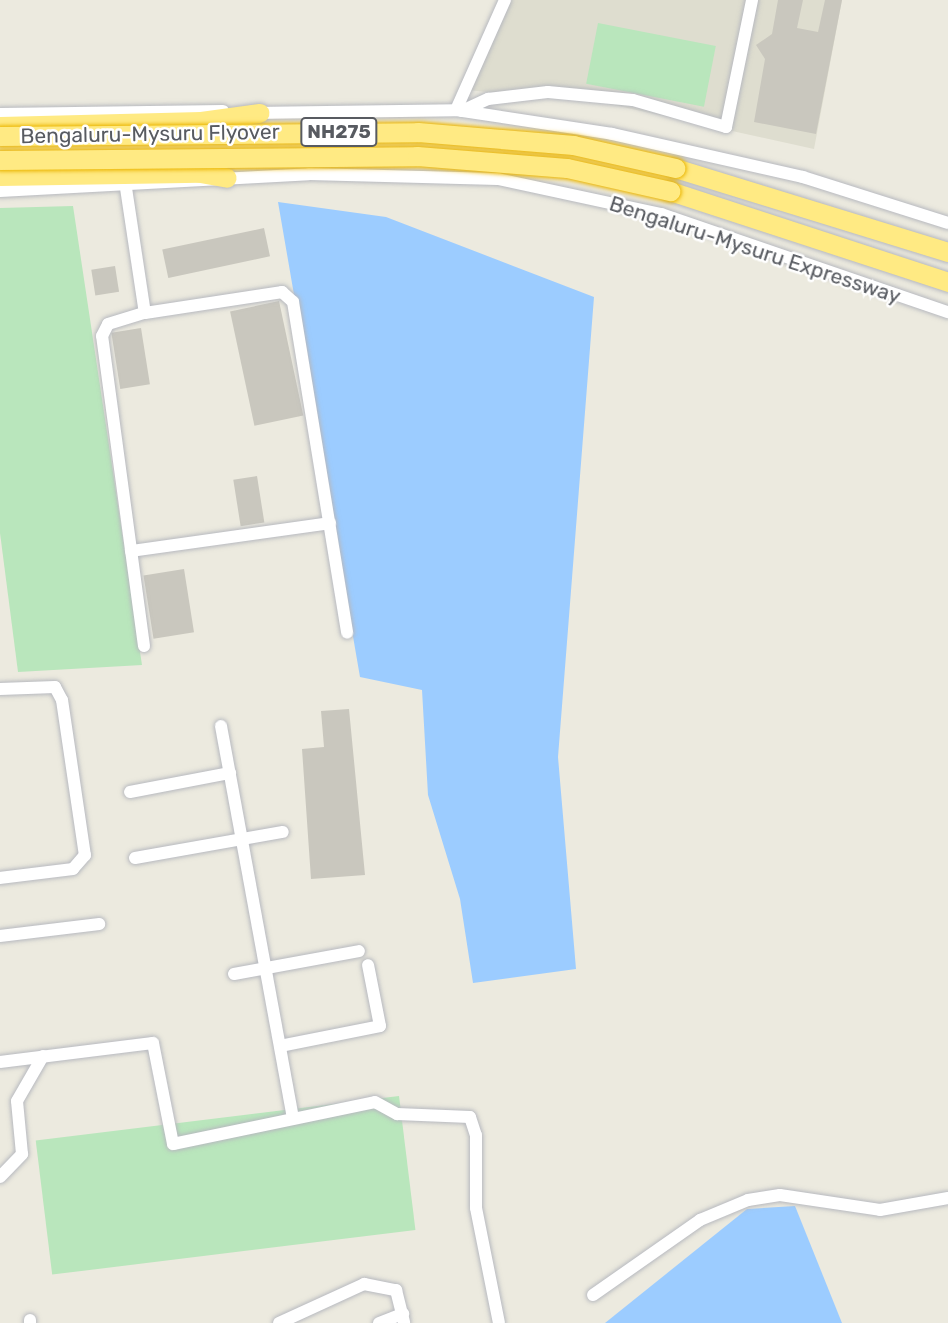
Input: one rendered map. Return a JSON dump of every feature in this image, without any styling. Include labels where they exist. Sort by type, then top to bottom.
[{"type":"highway","name":"NH275","points":[[0,126],[201,121],[259,113]]},
{"type":"highway","name":"Bengaluru-Mysuru Flyover","points":[[0,136],[418,132],[573,145],[675,168],[948,252]]},
{"type":"highway","name":"Bengaluru-Mysuru Flyover","points":[[0,160],[417,156],[567,168],[670,191]]},
{"type":"highway","name":"Bengaluru-Mysuru Expressway","points":[[0,176],[200,173],[227,178]]},
{"type":"highway","name":"Bengaluru-Mysuru Expressway","points":[[670,191],[948,282]]},
{"type":"street","points":[[459,111],[505,0]]},
{"type":"street","points":[[459,111],[488,99],[548,92],[633,100],[726,127],[752,0]]},
{"type":"street","name":"NH275","points":[[0,114],[459,111],[612,134],[791,174],[948,223]]},
{"type":"street","points":[[606,200],[612,134]]},
{"type":"street","name":"Bengaluru-Mysuru Expressway","points":[[0,191],[126,188],[227,178],[422,173],[498,179],[606,200],[948,312]]},
{"type":"street","points":[[126,188],[145,313]]},
{"type":"street","points":[[144,646],[102,336],[108,324],[145,313],[282,292],[293,302],[347,633]]},
{"type":"street","points":[[131,551],[330,523]]},
{"type":"street","points":[[0,689],[55,687],[62,700],[85,855],[73,869],[0,878]]},
{"type":"street","points":[[221,726],[293,1118]]},
{"type":"street","points":[[130,792],[229,773]]},
{"type":"street","points":[[135,858],[283,831]]},
{"type":"street","points":[[0,936],[99,924]]},
{"type":"street","points":[[234,974],[359,951]]},
{"type":"street","points":[[280,1046],[380,1026],[368,965]]},
{"type":"street","points":[[0,1062],[153,1043],[173,1144],[375,1102],[397,1114],[470,1117],[476,1135],[476,1208],[499,1323]]},
{"type":"street","points":[[0,1177],[22,1154],[17,1101],[43,1056]]},
{"type":"street","points":[[593,1295],[700,1220],[748,1199],[780,1195],[880,1210],[948,1198]]},
{"type":"street","points":[[279,1323],[364,1284],[391,1286],[404,1319],[379,1323]]},
{"type":"shaded area","points":[[512,0],[842,0],[814,149],[600,102],[466,90]]},
{"type":"green space","points":[[598,23],[716,46],[704,107],[586,84]]},
{"type":"green space","points":[[73,206],[142,665],[18,672],[0,533],[0,208]]},
{"type":"green space","points":[[399,1096],[415,1230],[52,1275],[36,1141]]},
{"type":"water","points":[[278,202],[386,217],[594,297],[558,757],[576,969],[473,983],[460,899],[428,795],[422,690],[360,677]]},
{"type":"water","points":[[795,1206],[842,1323],[605,1323],[747,1209]]},
{"type":"building","points":[[778,0],[803,0],[797,28],[818,32],[825,0],[842,0],[816,134],[754,122],[765,59],[756,45],[772,34]]},
{"type":"building","points":[[264,228],[270,256],[168,278],[162,250]]},
{"type":"building","points":[[115,266],[119,292],[95,295],[91,270]]},
{"type":"building","points":[[279,301],[303,415],[254,426],[230,311]]},
{"type":"building","points":[[141,328],[150,384],[120,389],[111,333]]},
{"type":"building","points":[[257,476],[264,522],[241,526],[233,480]]},
{"type":"building","points":[[184,569],[194,632],[154,639],[144,575]]},
{"type":"building","points":[[349,709],[365,875],[311,879],[302,749],[324,747],[321,711]]}]
